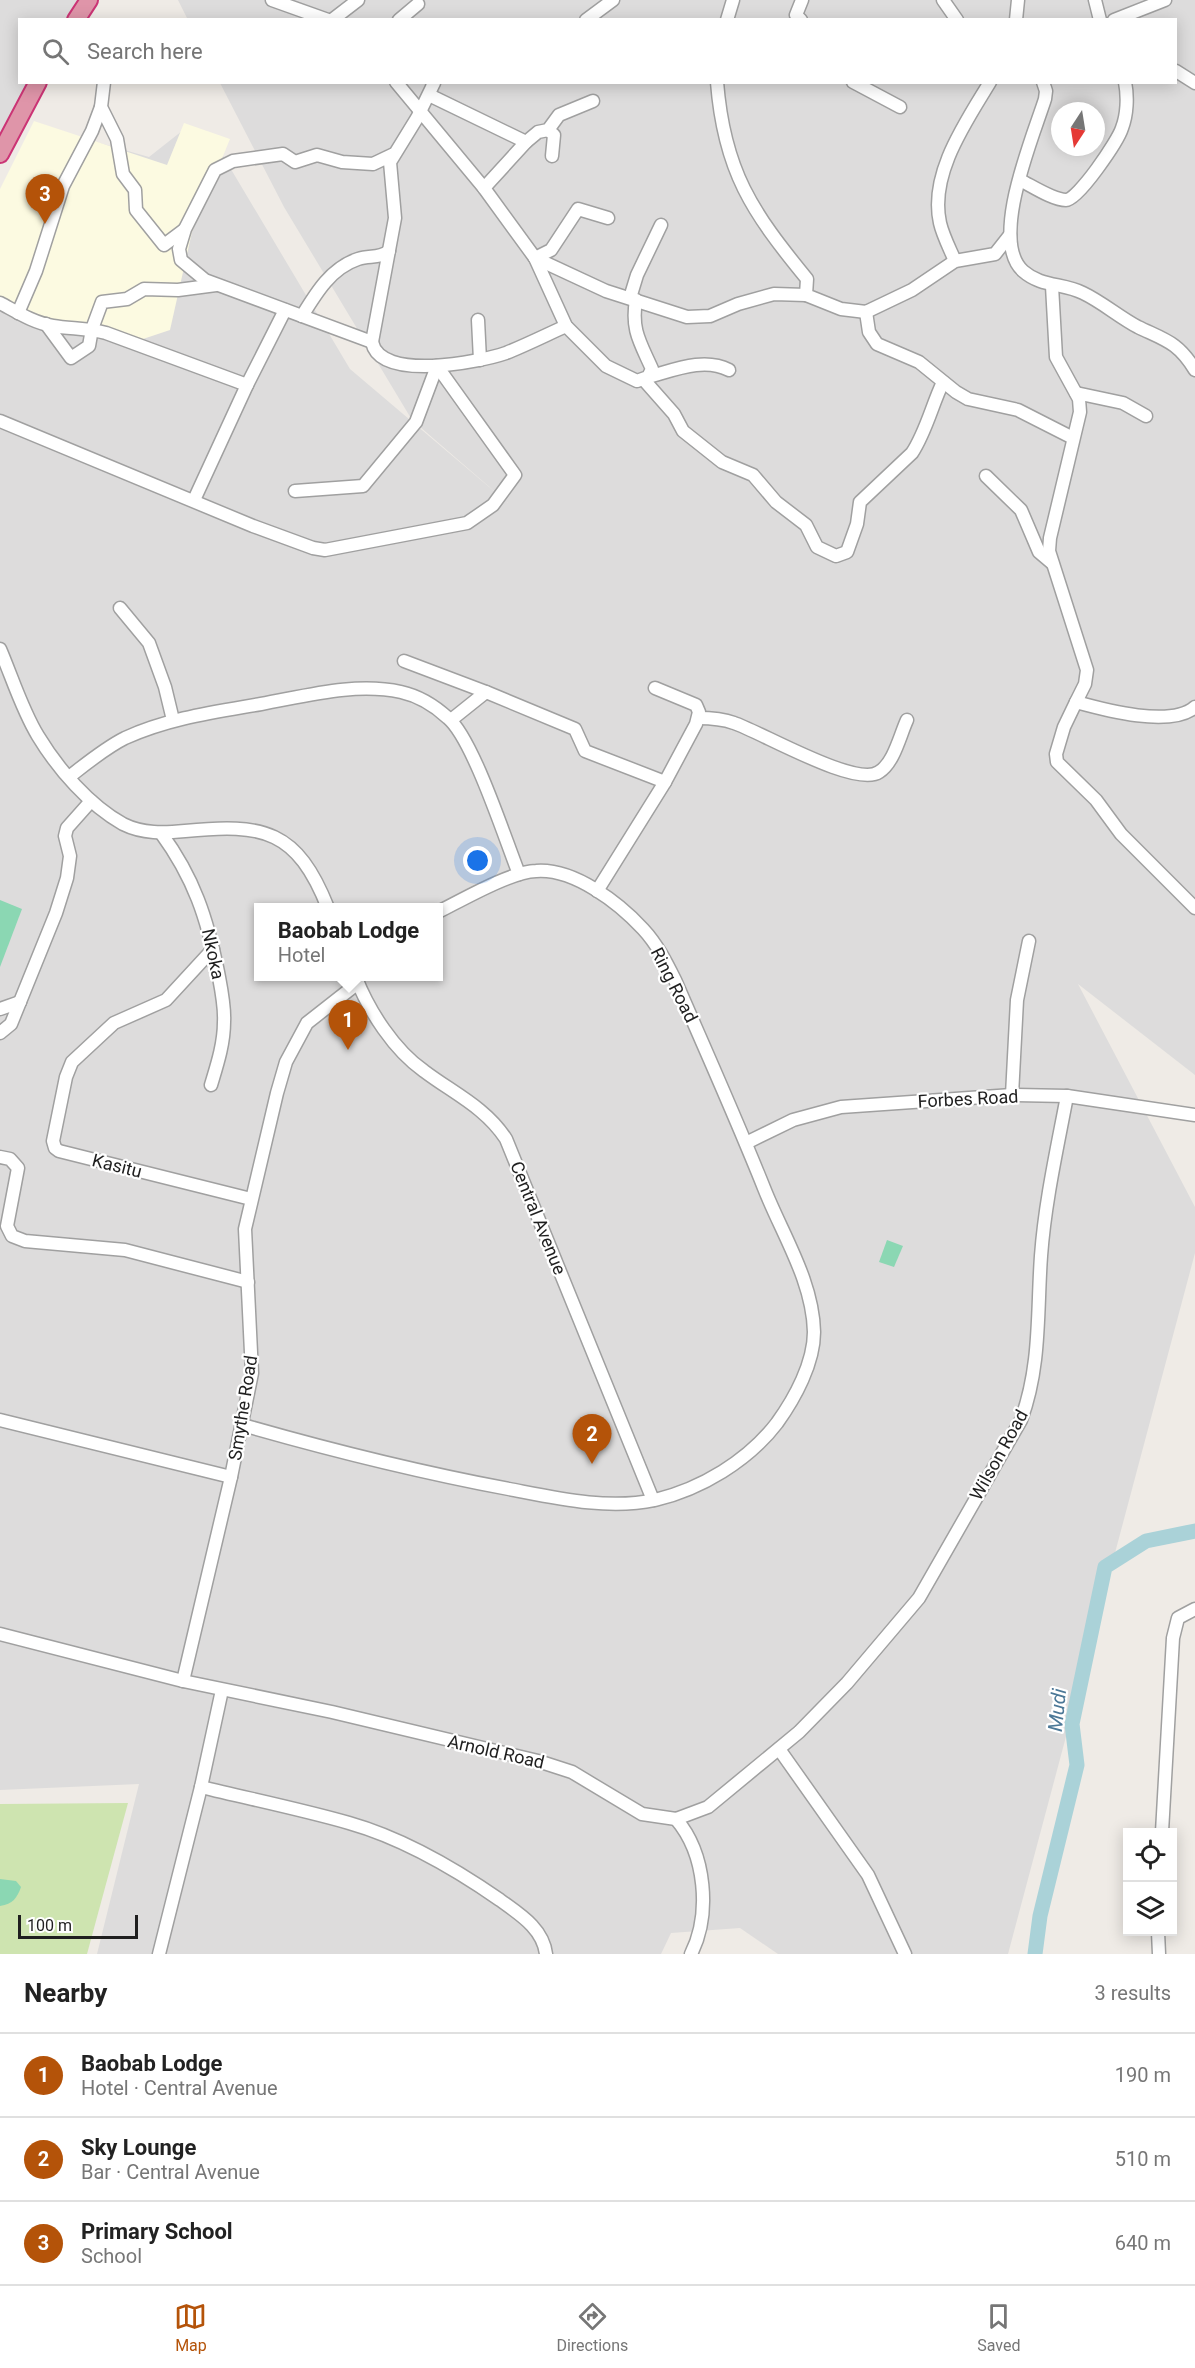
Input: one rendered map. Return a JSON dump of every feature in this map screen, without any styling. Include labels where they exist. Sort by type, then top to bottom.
[{"type":"highway","points":[[77,18],[89,0]]},
{"type":"highway","points":[[2,143],[37,84]]},
{"type":"street","points":[[272,0],[324,18]]},
{"type":"street","points":[[333,18],[358,0]]},
{"type":"street","points":[[589,18],[613,0]]},
{"type":"street","points":[[728,18],[733,0]]},
{"type":"street","points":[[796,18],[802,0]]},
{"type":"street","points":[[943,0],[956,18]]},
{"type":"street","points":[[1016,18],[1018,0]]},
{"type":"street","points":[[1095,0],[1100,18]]},
{"type":"street","points":[[1119,18],[1165,0]]},
{"type":"street","points":[[401,18],[418,4]]},
{"type":"street","points":[[1177,72],[1195,83]]},
{"type":"street","points":[[18,313],[36,271],[63,186],[92,131],[101,107],[104,84]]},
{"type":"street","points":[[398,84],[484,188],[535,258],[566,326],[606,366],[628,379],[646,379],[699,364],[718,364],[729,370]]},
{"type":"street","points":[[717,84],[728,154],[757,214],[807,279],[806,295]]},
{"type":"street","points":[[857,84],[900,107]]},
{"type":"street","points":[[955,261],[940,224],[938,203],[941,180],[951,153],[989,84]]},
{"type":"street","points":[[1044,84],[1045,99],[1020,180],[1010,235],[1015,258],[1021,269],[1033,278],[1052,286],[1082,292],[1138,327],[1164,337],[1179,348],[1195,370]]},
{"type":"street","points":[[1020,180],[1063,200],[1073,198],[1108,154],[1122,128],[1126,106],[1125,84]]},
{"type":"street","points":[[372,342],[390,251],[394,218],[390,162],[433,86],[526,142]]},
{"type":"street","points":[[484,188],[526,142],[538,132],[548,130],[559,115],[593,101]]},
{"type":"street","points":[[101,107],[117,139],[123,174],[135,190],[136,210],[164,245],[185,229]]},
{"type":"street","points":[[548,130],[555,135],[552,156]]},
{"type":"street","points":[[394,153],[373,164],[342,162],[317,154],[294,162],[283,154],[233,161],[214,170],[185,229],[178,249],[181,260],[205,280],[372,342],[380,356],[398,364],[437,366],[480,360],[506,353],[566,326]]},
{"type":"street","points":[[535,258],[551,250],[578,209],[608,218]]},
{"type":"street","points":[[646,379],[652,369],[633,319],[633,299],[636,275],[660,225]]},
{"type":"street","points":[[535,258],[606,291],[687,317],[701,318],[774,294],[806,295],[841,309],[866,312],[912,290],[955,261],[995,254],[1010,235]]},
{"type":"street","points":[[302,316],[336,269],[366,256],[381,257],[390,251]]},
{"type":"street","points":[[46,324],[71,358],[89,346],[92,329],[102,302],[127,299],[144,288],[178,290],[218,285]]},
{"type":"street","points":[[1052,286],[1056,357],[1076,393],[1080,412],[1050,538],[1052,563],[1087,670],[1085,684],[1064,727],[1056,754],[1057,762],[1096,800],[1121,834],[1195,908]]},
{"type":"street","points":[[0,303],[46,324],[92,329],[247,386]]},
{"type":"street","points":[[194,500],[285,310]]},
{"type":"street","points":[[866,312],[869,333],[877,344],[920,362],[968,399],[1018,410],[1073,438]]},
{"type":"street","points":[[478,320],[480,360]]},
{"type":"street","points":[[295,491],[363,486],[416,422],[437,366]]},
{"type":"street","points":[[0,421],[273,534],[325,550],[467,523],[476,519],[493,505],[514,475],[437,366]]},
{"type":"street","points":[[646,379],[674,414],[683,431],[722,462],[753,475],[776,502],[806,525],[817,547],[836,556],[847,552],[857,524],[857,508],[860,502],[912,453],[919,443],[929,412],[943,382]]},
{"type":"street","points":[[1076,393],[1123,403],[1146,416]]},
{"type":"street","points":[[986,476],[1021,510],[1039,552],[1052,563]]},
{"type":"street","points":[[120,608],[149,643],[165,687],[173,720]]},
{"type":"street","points":[[0,649],[38,735],[69,777],[91,801],[124,824],[161,833],[230,828],[276,836],[301,857],[319,885],[326,903]]},
{"type":"street","points":[[404,661],[575,729],[585,751],[666,782]]},
{"type":"street","points":[[597,891],[666,782],[698,718],[696,705],[655,687]]},
{"type":"street","points":[[69,777],[112,745],[173,720],[346,690],[374,689],[417,697],[451,720],[470,751],[519,874]]},
{"type":"street","points":[[451,720],[486,692]]},
{"type":"street","points":[[1076,702],[1127,714],[1167,716],[1180,715],[1195,707]]},
{"type":"street","points":[[698,718],[735,723],[824,764],[870,775],[879,773],[887,764],[907,720]]},
{"type":"street","points":[[0,1033],[11,1024],[56,913],[67,878],[70,856],[65,836],[67,828],[91,801]]},
{"type":"street","name":"Nkoka","points":[[161,833],[193,882],[213,949],[225,1022],[221,1051],[211,1085]]},
{"type":"street","name":"Ring Road","points":[[243,1425],[408,1468],[569,1501],[627,1503],[653,1500],[682,1492],[733,1466],[768,1434],[788,1408],[812,1350],[811,1308],[790,1246],[662,955],[644,930],[597,891],[570,877],[536,870],[519,874],[443,910]]},
{"type":"street","points":[[1012,1095],[1017,1000],[1029,941]]},
{"type":"street","name":"Kasitu","points":[[213,949],[166,1000],[107,1028],[72,1062],[66,1077],[53,1141],[55,1148],[59,1151],[251,1199]]},
{"type":"street","name":"Smythe Road","points":[[183,1681],[243,1425],[252,1373],[245,1229],[251,1199],[286,1062],[298,1037],[318,1012],[356,981]]},
{"type":"street","name":"Central Avenue","points":[[358,981],[401,1051],[422,1070],[487,1115],[506,1139],[653,1500]]},
{"type":"street","points":[[0,1010],[20,1002]]},
{"type":"street","name":"Forbes Road","points":[[746,1143],[793,1120],[841,1107],[1012,1095],[1067,1096],[1195,1115]]},
{"type":"street","name":"Wilson Road","points":[[779,1749],[847,1683],[919,1598],[1021,1419],[1031,1393],[1037,1361],[1041,1254],[1067,1096]]},
{"type":"street","points":[[0,1157],[10,1159],[18,1168],[7,1226],[12,1236],[25,1241],[125,1250],[248,1282]]},
{"type":"street","points":[[0,1420],[231,1477]]},
{"type":"street","points":[[1162,1828],[1173,1638],[1178,1618],[1195,1609]]},
{"type":"street","points":[[0,1634],[183,1681]]},
{"type":"street","name":"Arnold Road","points":[[183,1681],[333,1712],[538,1761],[572,1773],[642,1814],[676,1820]]},
{"type":"street","points":[[159,1954],[201,1787],[222,1690]]},
{"type":"street","points":[[691,1954],[700,1935],[703,1915],[702,1894],[693,1848],[687,1832],[676,1820],[708,1807],[779,1749],[868,1875],[905,1954]]},
{"type":"street","points":[[201,1787],[350,1823],[406,1845],[472,1880],[528,1920],[539,1935],[546,1954]]},
{"type":"street","points":[[1158,1936],[1159,1954]]},
{"type":"shaded area","points":[[0,0],[81,0],[69,18],[18,18],[18,84],[29,84],[0,135]]},
{"type":"shaded area","points":[[178,0],[1195,0],[1195,1075],[1078,984],[1195,1207],[1195,1253],[1008,1954],[778,1954],[740,1928],[671,1933],[661,1954],[97,1954],[139,1784],[0,1790],[0,222],[43,127],[149,157],[182,131],[210,134],[350,369],[508,503],[412,420],[284,207],[221,84],[1177,84],[1177,18],[187,18]]},
{"type":"shaded area","points":[[34,121],[167,165],[184,123],[230,139],[192,232],[170,330],[140,340],[33,322],[0,307],[0,189]]},
{"type":"green space","points":[[0,900],[22,909],[0,967]]},
{"type":"green space","points":[[887,1240],[903,1246],[894,1267],[879,1262]]},
{"type":"green space","points":[[128,1803],[87,1954],[0,1954],[0,1804]]},
{"type":"green space","points":[[0,1879],[16,1881],[21,1887],[14,1900],[0,1906]]},
{"type":"waterway","name":"Mudi","points":[[1035,1954],[1040,1916],[1077,1765],[1072,1724],[1105,1567],[1146,1541],[1195,1531]]},
{"type":"place","name":"Primary School","points":[[45,224]]},
{"type":"place","name":"Baobab Lodge","points":[[348,1050]]},
{"type":"place","name":"Sky Lounge","points":[[592,1464]]}]
